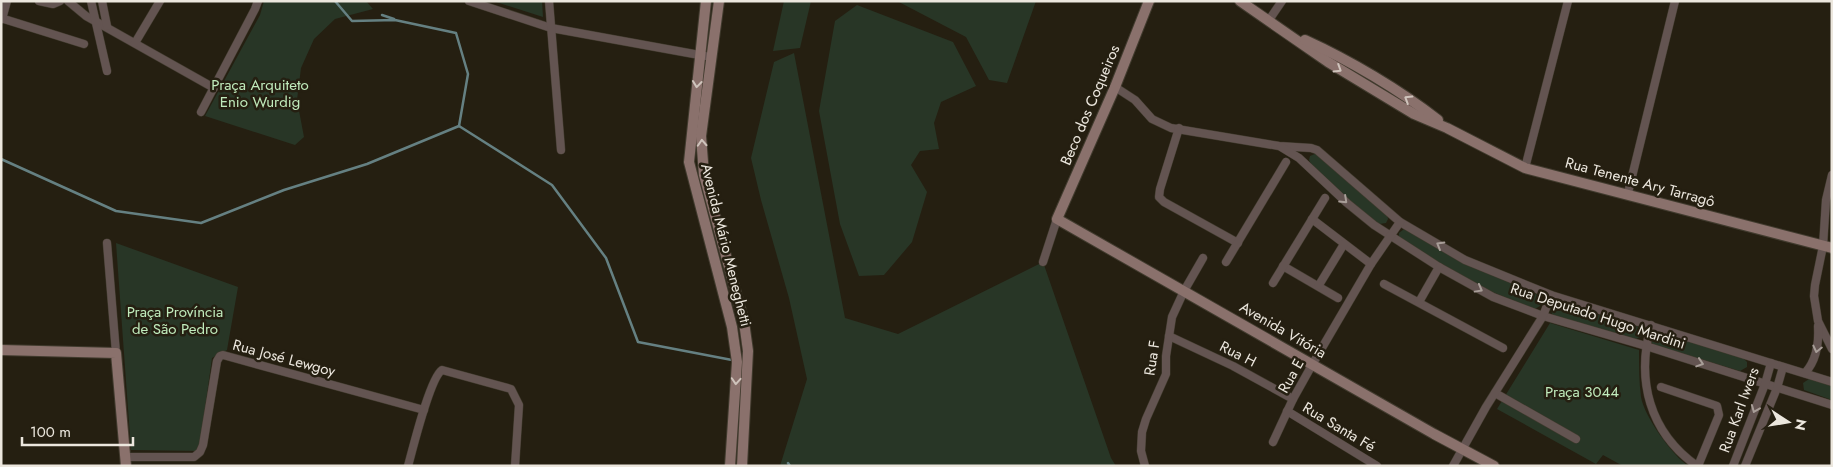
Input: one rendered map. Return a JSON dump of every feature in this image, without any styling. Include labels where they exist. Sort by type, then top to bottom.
[{"type":"street","points":[[7,1],[2,18],[84,44]]},
{"type":"street","points":[[39,1],[53,4],[60,1]]},
{"type":"street","points":[[68,1],[86,16],[107,26],[214,88]]},
{"type":"street","points":[[91,1],[107,71]]},
{"type":"street","points":[[102,1],[107,26]]},
{"type":"street","points":[[135,43],[160,1]]},
{"type":"street","points":[[201,112],[258,1]]},
{"type":"street","points":[[469,1],[551,28],[712,57]]},
{"type":"street","points":[[549,1],[561,150]]},
{"type":"street","name":"Avenida Mário Meneghetti","points":[[706,1],[688,162],[732,326],[736,352],[737,362],[730,466]]},
{"type":"street","name":"Avenida Mário Meneghetti","points":[[719,1],[701,136],[704,175],[744,322],[748,351],[742,466]]},
{"type":"street","name":"Beco dos Coqueiros","points":[[1056,219],[1115,87],[1150,1]]},
{"type":"street","name":"Rua Tenente Ary Tarragô","points":[[1240,1],[1328,62],[1414,114],[1447,128],[1525,168],[1828,247]]},
{"type":"street","points":[[1269,20],[1282,1]]},
{"type":"street","points":[[1525,168],[1568,1]]},
{"type":"street","points":[[1628,194],[1675,1]]},
{"type":"street","name":"Rua Deputado Hugo Mardini","points":[[1115,87],[1135,100],[1152,119],[1171,128],[1279,146],[1314,148],[1328,157],[1358,187],[1400,222],[1465,260],[1552,295],[1832,382]]},
{"type":"street","points":[[1179,128],[1160,188],[1159,197],[1164,202],[1238,243]]},
{"type":"street","name":"Rua Deputado Hugo Mardini","points":[[1279,146],[1305,164],[1346,203],[1374,226],[1439,267],[1493,297],[1543,316],[1832,404]]},
{"type":"street","points":[[1305,164],[1306,154],[1314,148]]},
{"type":"street","points":[[688,162],[703,162]]},
{"type":"street","points":[[1226,262],[1286,162]]},
{"type":"street","points":[[1805,373],[1812,365],[1818,346],[1815,285],[1828,247],[1826,200],[1832,175]]},
{"type":"street","points":[[1273,283],[1325,198]]},
{"type":"street","points":[[1312,218],[1371,264]]},
{"type":"street","points":[[1043,262],[1056,219]]},
{"type":"street","name":"Avenida Vitória","points":[[1056,219],[1494,466]]},
{"type":"street","name":"Rua E","points":[[1273,442],[1312,364],[1337,325],[1371,264],[1400,222]]},
{"type":"street","points":[[107,242],[126,461]]},
{"type":"street","points":[[1319,285],[1344,244]]},
{"type":"street","points":[[714,258],[726,255]]},
{"type":"street","name":"Rua F","points":[[1145,466],[1141,451],[1142,432],[1166,374],[1166,356],[1172,318],[1184,291],[1203,258]]},
{"type":"street","points":[[1283,266],[1319,285],[1338,298]]},
{"type":"street","points":[[1419,302],[1439,267]]},
{"type":"street","points":[[1384,284],[1503,348]]},
{"type":"street","points":[[1453,466],[1495,393],[1543,316],[1552,295]]},
{"type":"street","points":[[1818,321],[1832,349]]},
{"type":"street","points":[[1651,325],[1646,346],[1646,379],[1652,410],[1670,440],[1680,452],[1698,466],[1719,415],[1718,406],[1661,387]]},
{"type":"street","name":"Rua H","points":[[1169,336],[1233,366],[1293,400]]},
{"type":"street","points":[[1,350],[116,353]]},
{"type":"street","points":[[736,352],[748,351]]},
{"type":"street","name":"Rua José Lewgoy","points":[[126,461],[194,457],[200,452],[203,445],[217,361],[223,355],[424,410]]},
{"type":"street","name":"Rua Karl Iwers","points":[[1733,466],[1765,384],[1771,363]]},
{"type":"street","name":"Rua Karl Iwers","points":[[1746,466],[1777,388],[1783,367]]},
{"type":"street","points":[[408,466],[424,410],[438,372],[444,370],[511,389],[519,405],[515,466]]},
{"type":"street","points":[[1495,393],[1576,439]]},
{"type":"street","name":"Rua Santa Fé","points":[[1288,411],[1377,466]]},
{"type":"green space","name":"Praça Arquiteto Enio Wurdig","points":[[264,1],[366,1],[373,9],[335,19],[314,39],[301,68],[297,100],[304,137],[295,145],[205,116],[260,15]]},
{"type":"green space","points":[[493,1],[542,1],[543,17]]},
{"type":"green space","points":[[784,1],[811,1],[800,48],[773,51]]},
{"type":"green space","points":[[897,1],[1036,1],[1007,83],[989,80],[966,37]]},
{"type":"green space","points":[[857,5],[953,42],[976,86],[941,102],[934,123],[939,149],[920,151],[911,165],[927,192],[912,242],[884,275],[859,276],[840,224],[819,111],[835,21]]},
{"type":"green space","points":[[794,53],[845,318],[898,334],[1043,262],[1111,458],[1116,466],[780,466],[807,379],[789,298],[751,158],[774,62]]},
{"type":"green space","points":[[1317,153],[1387,214],[1388,219],[1386,223],[1379,224],[1350,202],[1311,164],[1310,156]]},
{"type":"green space","points":[[1404,229],[1469,265],[1538,295],[1541,301],[1540,306],[1535,309],[1495,293],[1456,274],[1399,238],[1399,233]]},
{"type":"green space","name":"Praça Província de São Pedro","points":[[116,243],[238,287],[227,350],[212,358],[199,451],[131,450]]},
{"type":"green space","points":[[1556,302],[1639,327],[1643,330],[1642,336],[1636,339],[1553,315],[1549,308],[1551,304]]},
{"type":"green space","name":"Praça 3044","points":[[1550,323],[1639,350],[1640,386],[1643,405],[1660,435],[1675,454],[1689,466],[1623,466],[1603,455],[1596,464],[1497,409]]},
{"type":"green space","points":[[1657,332],[1743,358],[1747,362],[1747,367],[1740,371],[1654,345],[1650,341],[1652,334]]},
{"type":"green space","points":[[1809,379],[1832,386],[1832,400],[1804,390],[1803,383]]},
{"type":"waterway","points":[[335,1],[352,21],[395,20],[456,33],[468,74],[459,126]]},
{"type":"waterway","points":[[382,15],[394,19]]},
{"type":"waterway","points":[[459,126],[552,185],[606,258],[638,342],[732,360]]},
{"type":"waterway","points":[[1,159],[116,211],[201,223],[284,190],[367,164],[459,126]]}]
